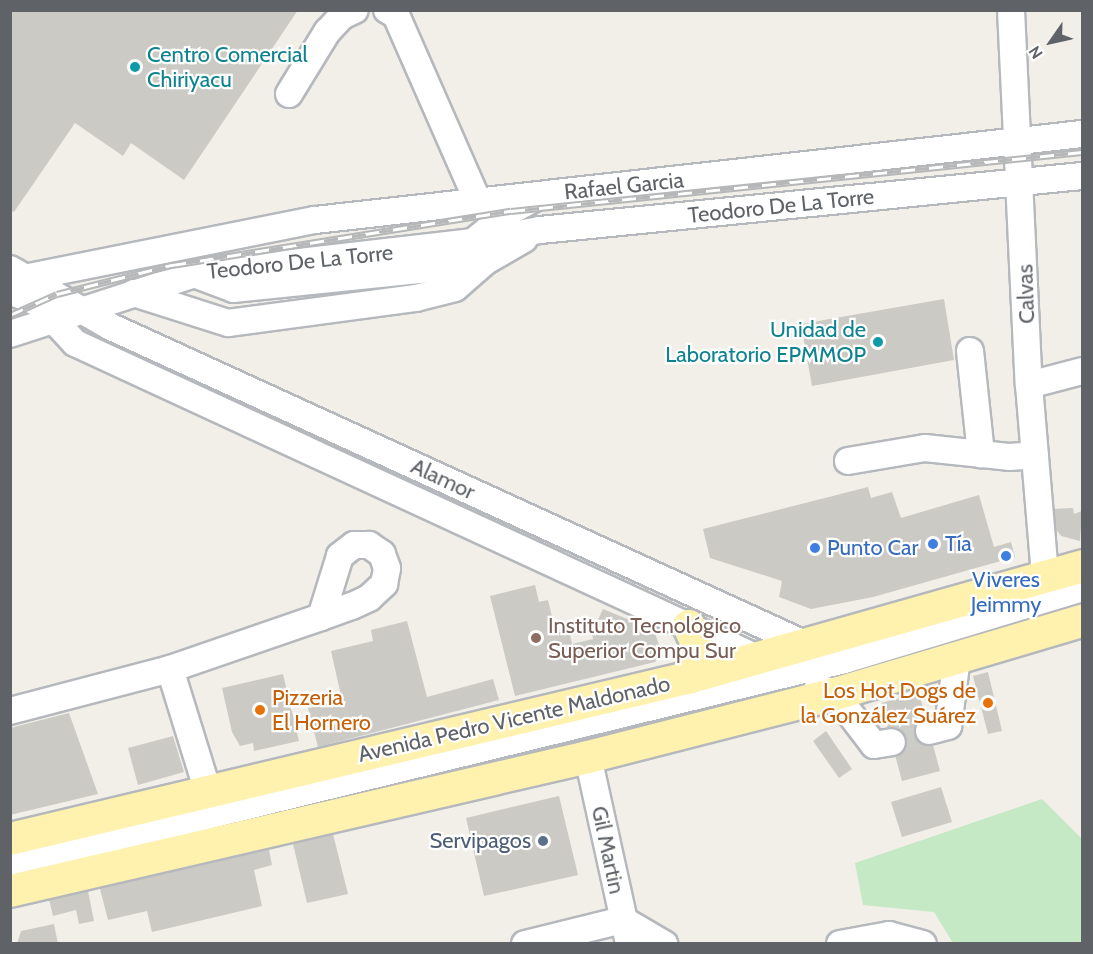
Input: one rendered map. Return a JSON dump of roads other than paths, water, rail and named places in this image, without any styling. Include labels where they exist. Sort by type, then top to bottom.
[{"type":"main road","name":"Avenida Pedro Vicente Maldonado","points":[[10,839],[692,677],[756,658],[810,646],[1083,566]]},
{"type":"main road","points":[[10,891],[588,757],[835,694],[1083,621]]},
{"type":"main road","points":[[689,626],[696,642],[697,660],[692,677]]},
{"type":"street","points":[[289,93],[327,32],[342,16],[355,10]]},
{"type":"street","points":[[387,10],[396,15],[478,202]]},
{"type":"street","name":"Calvas","points":[[1011,10],[1022,182],[1029,385],[1045,577]]},
{"type":"street","name":"Rafael Garcia","points":[[17,279],[315,220],[1083,134]]},
{"type":"street","points":[[1022,182],[1083,176]]},
{"type":"street","name":"Teodoro De La Torre","points":[[10,334],[79,309],[195,274],[473,242],[540,230],[1022,182]]},
{"type":"street","points":[[473,242],[511,211],[541,195]]},
{"type":"street","name":"Teodoro De La Torre","points":[[134,293],[228,322],[416,298],[454,288],[486,261],[540,230]]},
{"type":"street","points":[[168,250],[172,265],[195,274]]},
{"type":"street","name":"Alamor","points":[[17,279],[109,326],[844,660],[881,680]]},
{"type":"street","name":"Alamor","points":[[17,279],[75,343],[835,694]]},
{"type":"street","points":[[970,351],[981,454]]},
{"type":"street","points":[[1029,385],[1083,371]]},
{"type":"street","points":[[848,461],[925,448],[981,454],[1035,455]]},
{"type":"street","points":[[10,864],[844,660],[1083,588]]},
{"type":"street","points":[[10,711],[170,669],[321,617]]},
{"type":"street","points":[[929,731],[948,726],[957,658]]},
{"type":"street","points":[[170,669],[208,792]]},
{"type":"street","points":[[835,694],[874,745],[892,742]]},
{"type":"street","name":"Gil Martin","points":[[588,757],[626,932]]},
{"type":"street","points":[[525,944],[626,932],[664,944]]},
{"type":"street","points":[[840,944],[889,935],[923,944]]},
{"type":"tunnel","points":[[892,742],[929,731]]},
{"type":"railway","points":[[10,315],[57,294],[172,265],[511,211],[1082,152]]},
{"type":"place","name":"Centro Comercial Chiriyacu","points":[[135,67]]},
{"type":"place","name":"Unidad de Laboratorio EPMMOP","points":[[878,342]]},
{"type":"place","name":"Tía","points":[[933,544]]},
{"type":"place","name":"Punto Car","points":[[815,548]]},
{"type":"place","name":"Viveres Jeimmy","points":[[1006,556]]},
{"type":"place","name":"Instituto Tecnológico Superior Compu Sur","points":[[536,638]]},
{"type":"place","name":"Los Hot Dogs de la González Suárez","points":[[988,703]]},
{"type":"place","name":"Pizzeria El Hornero","points":[[260,710]]},
{"type":"place","name":"Servipagos","points":[[543,841]]}]
